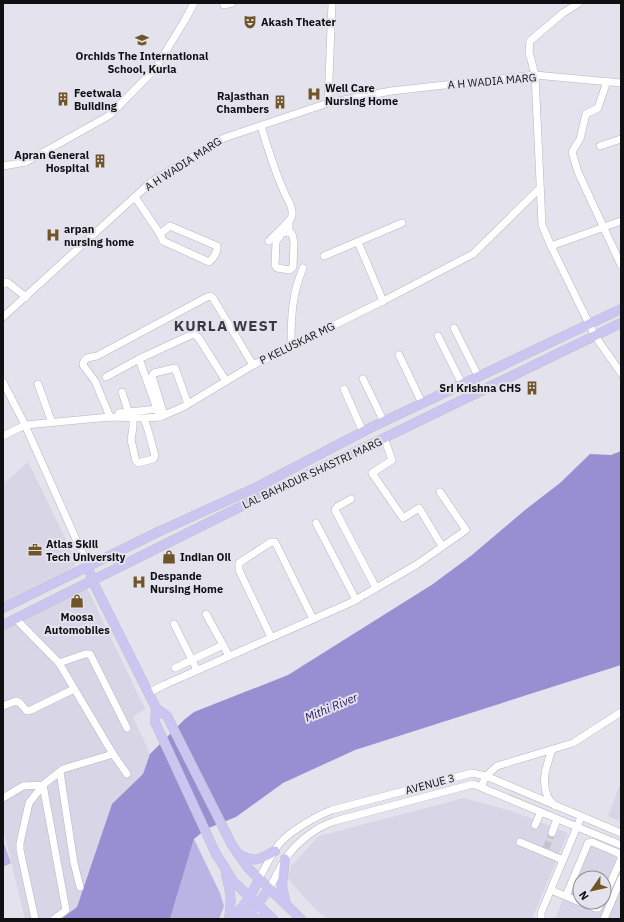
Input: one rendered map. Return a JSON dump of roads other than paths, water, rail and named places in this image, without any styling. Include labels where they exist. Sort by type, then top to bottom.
[{"type":"main road","name":"LAL BAHADUR SHASTRI MARG","points":[[3,608],[158,532],[257,487],[363,432],[478,376],[621,309]]},
{"type":"main road","name":"LAL BAHADUR SHASTRI MARG","points":[[3,624],[262,496],[621,323]]},
{"type":"main road","points":[[372,428],[382,439]]},
{"type":"main road","points":[[257,487],[262,496]]},
{"type":"main road","points":[[158,532],[164,545]]},
{"type":"main road","points":[[88,566],[92,580],[148,693],[156,708],[167,716],[238,854],[248,868],[301,919]]},
{"type":"main road","points":[[156,708],[155,722],[209,841],[233,881],[273,919]]},
{"type":"main road","points":[[238,854],[250,860],[256,860],[275,851]]},
{"type":"main road","points":[[285,859],[282,886],[286,905]]},
{"type":"main road","points":[[222,864],[231,893],[232,902],[229,919]]},
{"type":"main road","points":[[233,919],[250,897],[259,879]]},
{"type":"main road","points":[[246,919],[269,889]]},
{"type":"main road","points":[[256,919],[263,919]]},
{"type":"street","points":[[3,166],[26,162],[110,115],[155,69],[194,3]]},
{"type":"street","points":[[224,5],[232,3]]},
{"type":"street","points":[[328,103],[332,3]]},
{"type":"street","points":[[579,3],[562,13],[530,41],[529,52],[536,76],[542,225],[595,336],[621,373]]},
{"type":"street","name":"A H WADIA MARG","points":[[3,318],[151,182],[224,138],[328,103],[391,91],[536,76],[621,83]]},
{"type":"street","points":[[607,81],[598,108],[586,114],[580,139],[572,152],[578,172],[621,265]]},
{"type":"street","points":[[261,126],[277,177],[290,203],[292,215],[289,221],[268,241]]},
{"type":"street","points":[[600,146],[621,139]]},
{"type":"street","name":"P KELUSKAR MG","points":[[26,425],[110,417],[130,416],[144,418],[162,416],[190,403],[253,365],[291,345],[383,301],[473,254],[540,188]]},
{"type":"street","points":[[135,197],[160,234],[163,241],[208,262],[212,260],[217,248],[217,246],[170,226],[160,234]]},
{"type":"street","points":[[289,221],[289,232],[292,234],[294,242],[293,268],[290,270],[277,268],[275,265],[276,242],[282,233],[289,232]]},
{"type":"street","points":[[551,246],[621,221]]},
{"type":"street","points":[[324,256],[402,223]]},
{"type":"street","points":[[358,242],[383,301]]},
{"type":"street","points":[[291,345],[292,313],[297,283],[303,268]]},
{"type":"street","points":[[3,284],[7,282],[26,297]]},
{"type":"street","points":[[110,417],[95,381],[83,364],[84,360],[86,358],[97,356],[207,297],[210,296],[213,298],[253,365]]},
{"type":"street","points":[[454,328],[478,376]]},
{"type":"street","points":[[106,377],[139,359],[193,334],[198,336],[226,381]]},
{"type":"street","points":[[438,336],[462,384]]},
{"type":"street","points":[[399,355],[422,404]]},
{"type":"street","points":[[139,359],[162,416]]},
{"type":"street","points":[[178,367],[190,403]]},
{"type":"street","points":[[162,416],[152,376],[154,373],[175,368],[190,403]]},
{"type":"street","points":[[363,379],[384,422]]},
{"type":"street","points":[[3,383],[26,425],[88,566]]},
{"type":"street","points":[[38,384],[52,423]]},
{"type":"street","points":[[344,389],[363,432]]},
{"type":"street","points":[[122,392],[133,427],[131,440],[136,461],[138,462],[153,458],[155,456],[144,418]]},
{"type":"street","points":[[130,416],[132,412],[158,409]]},
{"type":"street","points":[[118,413],[130,416]]},
{"type":"street","points":[[3,436],[26,425]]},
{"type":"street","points":[[382,439],[392,460],[372,473],[403,518],[419,508],[442,546]]},
{"type":"street","points":[[148,693],[356,600],[416,565],[466,530],[440,492]]},
{"type":"street","points":[[351,499],[335,510],[376,588]]},
{"type":"street","points":[[316,523],[356,600]]},
{"type":"street","points":[[271,637],[238,570],[239,564],[271,542],[275,542],[313,619]]},
{"type":"street","points":[[206,614],[229,656]]},
{"type":"street","points":[[15,618],[59,663],[113,754],[127,774]]},
{"type":"street","points":[[174,624],[197,670]]},
{"type":"street","points":[[175,668],[223,645]]},
{"type":"street","points":[[59,663],[85,654],[90,654],[127,728]]},
{"type":"street","points":[[3,706],[16,701],[20,703],[27,711],[74,689]]},
{"type":"street","points":[[481,787],[486,776],[497,766],[573,743],[621,712]]},
{"type":"street","points":[[552,750],[545,772],[545,785],[547,796],[556,806]]},
{"type":"street","points":[[35,919],[20,850],[20,843],[29,803],[43,785],[63,770],[113,754]]},
{"type":"street","points":[[60,772],[74,863],[80,887]]},
{"type":"street","name":"AVENUE 3","points":[[259,879],[275,851],[286,837],[318,815],[472,773],[486,776],[621,833]]},
{"type":"street","name":"AVENUE 3","points":[[269,889],[285,859],[295,846],[323,825],[473,784],[620,845]]},
{"type":"street","points":[[3,798],[23,786],[43,785]]},
{"type":"street","points":[[43,785],[66,910],[54,919]]},
{"type":"street","points":[[535,825],[541,812]]},
{"type":"street","points":[[541,919],[541,913],[581,817]]},
{"type":"street","points":[[552,833],[557,819]]},
{"type":"street","points":[[520,842],[545,850],[563,860]]},
{"type":"street","points":[[566,896],[588,842],[592,842],[619,854],[620,845]]},
{"type":"street","points":[[612,880],[621,859]]},
{"type":"street","points":[[604,919],[621,879]]},
{"type":"street","points":[[551,890],[572,899]]},
{"type":"water","name":"Mithi River","points":[[621,451],[621,665],[355,750],[283,783],[236,817],[206,829],[194,839],[170,919],[61,919],[77,907],[112,804],[143,774],[150,754],[185,719],[194,712],[288,675],[433,584],[472,555],[525,510],[560,483],[590,454],[611,455]]},
{"type":"tunnel","points":[[546,848],[552,833]]},
{"type":"place","name":"Akash Theater","points":[[250,22]]},
{"type":"place","name":"Orchids The International School, Kurla","points":[[142,40]]},
{"type":"place","name":"Well Care Nursing Home","points":[[314,94]]},
{"type":"place","name":"Feetwala Building","points":[[63,99]]},
{"type":"place","name":"Rajasthan Chambers","points":[[280,102]]},
{"type":"place","name":"Apran General Hospital","points":[[100,161]]},
{"type":"place","name":"arpan nursing home","points":[[53,235]]},
{"type":"place","name":"Sri Krishna CHS","points":[[532,388]]},
{"type":"place","name":"Atlas Skill Tech University","points":[[35,550]]},
{"type":"place","name":"Indian Oil","points":[[169,557]]},
{"type":"place","name":"Despande Nursing Home","points":[[139,582]]},
{"type":"place","name":"Moosa Automobiles","points":[[77,601]]},
{"type":"district","name":"KURLA WEST","points":[[226,325]]}]
